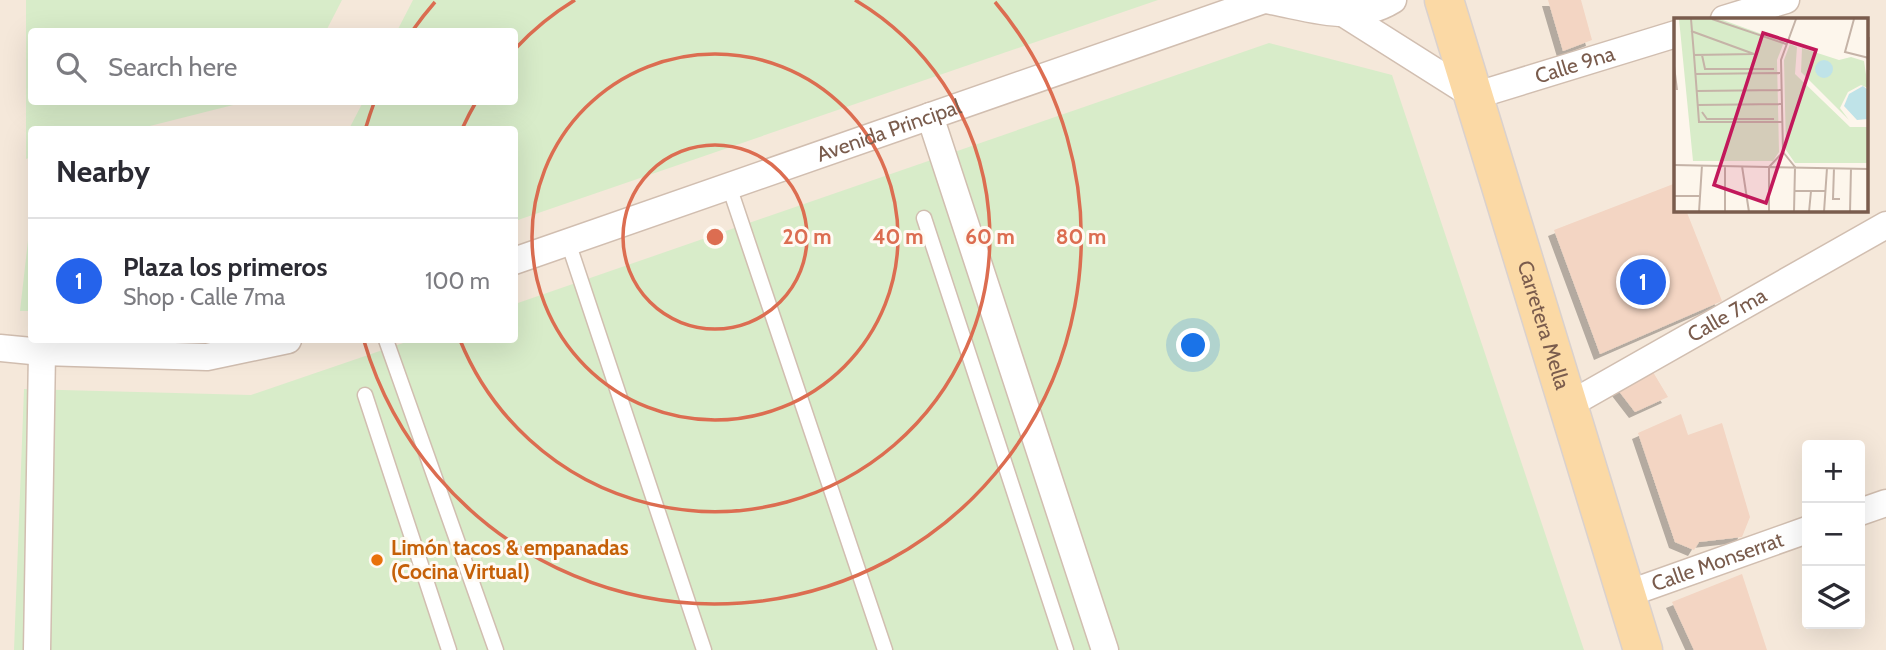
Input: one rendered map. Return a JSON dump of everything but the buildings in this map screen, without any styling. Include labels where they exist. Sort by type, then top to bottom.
[{"type":"main road","name":"Carretera Mella","points":[[1444,0],[1643,650]]},
{"type":"street","points":[[1265,0],[1346,15],[1374,11],[1393,0]]},
{"type":"street","name":"Avenida Principal","points":[[518,260],[1265,0]]},
{"type":"street","points":[[1727,18],[1786,0]]},
{"type":"street","points":[[1346,15],[1474,96]]},
{"type":"street","name":"Calle 9na","points":[[1474,96],[1674,35]]},
{"type":"street","points":[[930,116],[1105,650]]},
{"type":"street","name":"Calle 7ma","points":[[1567,406],[1886,225]]},
{"type":"street","points":[[0,348],[42,352],[207,356],[273,343]]},
{"type":"street","points":[[37,650],[42,352]]},
{"type":"street","points":[[1865,510],[1886,503]]},
{"type":"street","name":"Calle Monserrat","points":[[1627,594],[1802,532]]},
{"type":"lane","points":[[729,186],[885,650]]},
{"type":"lane","points":[[923,218],[1066,650]]},
{"type":"lane","points":[[568,242],[704,650]]},
{"type":"lane","points":[[387,343],[496,650]]},
{"type":"lane","points":[[365,395],[449,650]]},
{"type":"shaded area","points":[[0,0],[1886,0],[1886,650],[0,650]]},
{"type":"green space","points":[[26,0],[342,0],[328,28],[28,28],[28,105],[233,105],[150,126],[28,126],[26,159]]},
{"type":"green space","points":[[413,0],[1158,0],[518,220],[518,126],[351,126],[361,105],[518,105],[518,28],[399,28]]},
{"type":"green space","points":[[1269,43],[1392,75],[1584,650],[14,650],[24,389],[251,395],[403,343],[518,343],[518,303]]},
{"type":"green space","points":[[28,241],[28,311],[20,311]]},
{"type":"place","name":"Plaza los primeros","points":[[1643,282]]},
{"type":"place","name":"Limón tacos & empanadas (Cocina Virtual)","points":[[377,560]]}]
